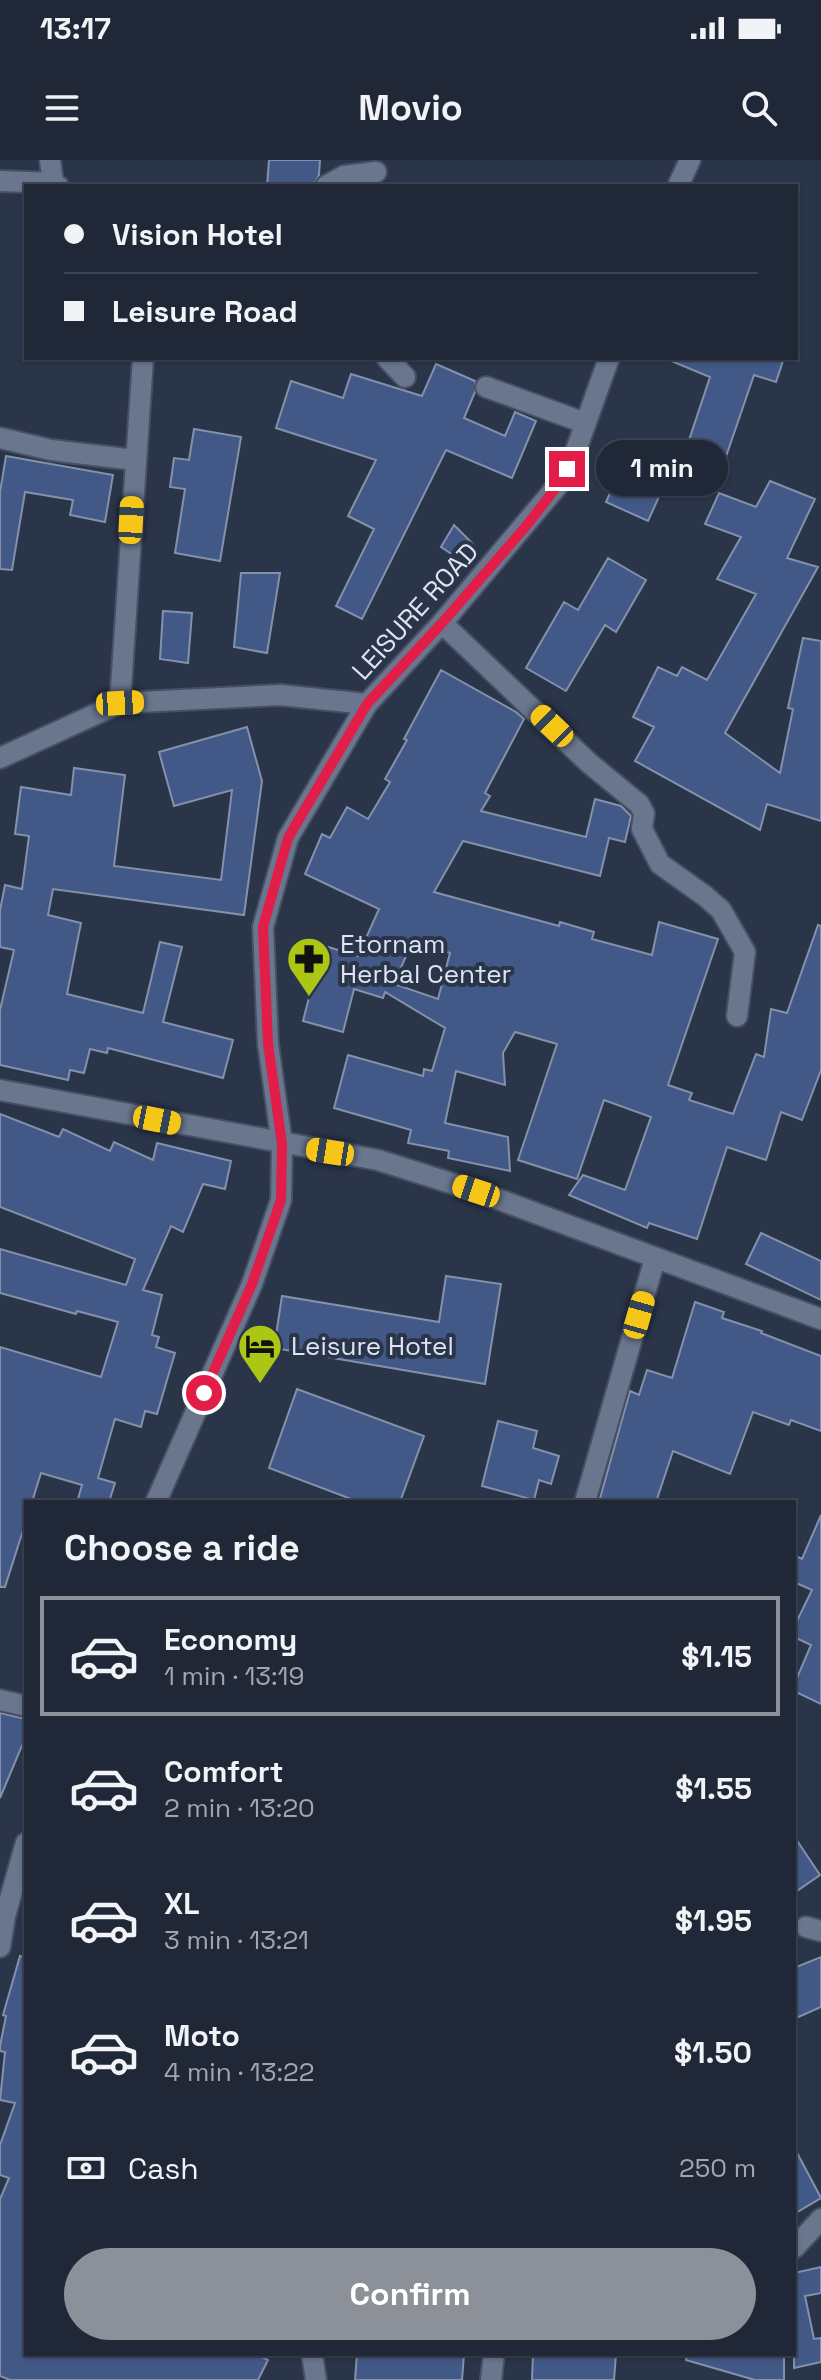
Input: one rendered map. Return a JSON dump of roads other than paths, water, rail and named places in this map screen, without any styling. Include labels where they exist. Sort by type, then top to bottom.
[{"type":"street","points":[[0,181],[55,184],[50,160]]},
{"type":"street","points":[[679,184],[690,160]]},
{"type":"street","points":[[330,184],[344,176],[376,172]]},
{"type":"street","points":[[120,703],[143,360]]},
{"type":"street","points":[[389,360],[405,377]]},
{"type":"street","name":"LEISURE ROAD","points":[[157,1500],[252,1284],[281,1200],[282,1144],[268,1044],[263,927],[288,838],[367,704],[442,623],[558,485],[575,453],[608,360]]},
{"type":"street","points":[[486,387],[585,423]]},
{"type":"street","points":[[0,438],[51,450],[135,460]]},
{"type":"street","points":[[442,623],[589,763],[639,804],[644,813],[642,829],[660,864],[721,910],[745,952],[737,1016]]},
{"type":"street","points":[[0,758],[120,703],[280,695],[367,704]]},
{"type":"street","points":[[0,1090],[378,1160],[476,1191],[821,1319]]},
{"type":"street","points":[[586,1500],[655,1258]]},
{"type":"street","points":[[0,1700],[24,1706]]},
{"type":"street","points":[[0,1947],[2,1915],[23,1873]]},
{"type":"street","points":[[796,2246],[821,2219]]},
{"type":"street","points":[[312,2356],[316,2380]]},
{"type":"street","points":[[491,2380],[494,2356]]},
{"type":"place","name":"Etornam Herbal Center","points":[[309,998]]},
{"type":"place","name":"Leisure Hotel","points":[[260,1385]]}]
